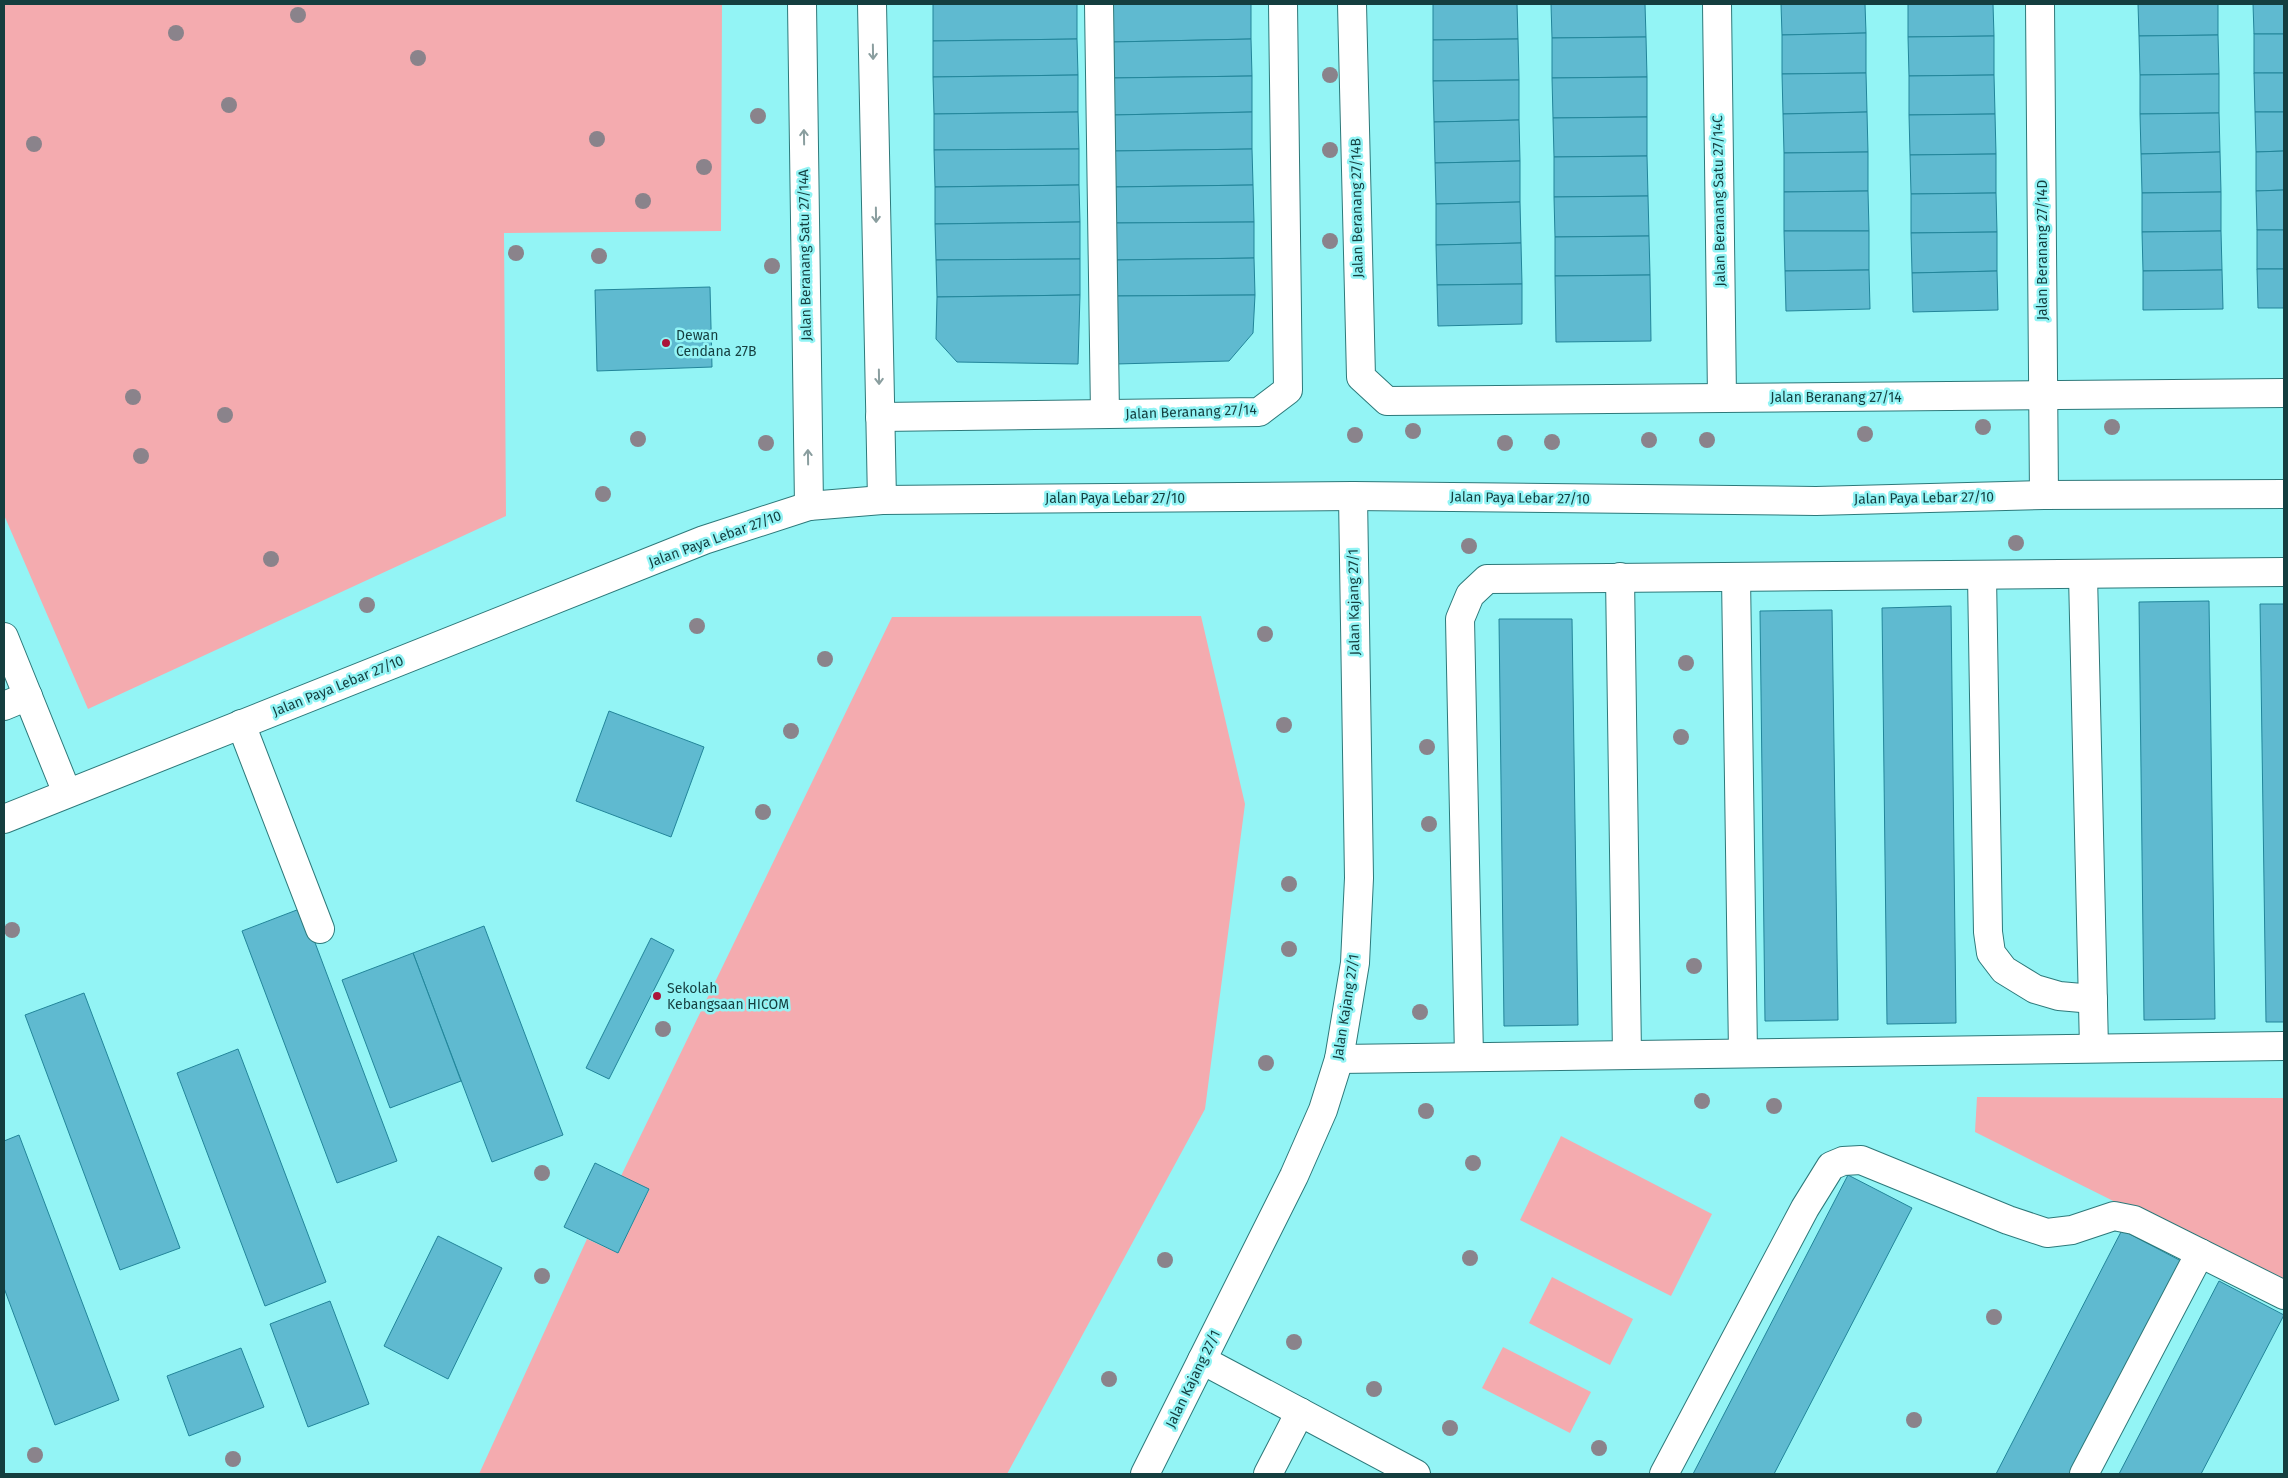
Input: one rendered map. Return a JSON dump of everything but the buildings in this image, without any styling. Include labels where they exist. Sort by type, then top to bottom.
[{"type":"street","name":"Jalan Beranang Satu 27/14A","points":[[802,4],[809,506]]},
{"type":"street","points":[[872,4],[882,500]]},
{"type":"street","points":[[1099,4],[1105,414]]},
{"type":"street","name":"Jalan Beranang 27/14","points":[[880,417],[1259,412],[1288,390],[1283,4]]},
{"type":"street","name":"Jalan Beranang 27/14B","points":[[1352,4],[1361,377],[1387,401]]},
{"type":"street","name":"Jalan Beranang Satu 27/14C","points":[[1716,4],[1722,398]]},
{"type":"street","name":"Jalan Beranang 27/14D","points":[[2040,4],[2044,495]]},
{"type":"street","name":"Jalan Beranang 27/14","points":[[1387,401],[2284,393]]},
{"type":"street","name":"Jalan Paya Lebar 27/10","points":[[4,819],[704,540],[809,506],[882,500],[1353,496],[1816,500],[2044,495],[2284,494]]},
{"type":"street","name":"Jalan Kajang 27/1","points":[[1146,1474],[1294,1176],[1323,1110],[1339,1059],[1355,963],[1359,878],[1353,496]]},
{"type":"street","points":[[1469,1057],[1460,619],[1470,595],[1487,579],[2284,572]]},
{"type":"street","points":[[2084,575],[2094,1048]]},
{"type":"street","points":[[1982,576],[1988,932],[1991,953],[2004,970],[2035,988],[2059,996],[2093,999]]},
{"type":"street","points":[[1620,577],[1627,1054]]},
{"type":"street","points":[[1736,577],[1743,1053]]},
{"type":"street","points":[[4,637],[16,701],[67,793]]},
{"type":"street","points":[[241,724],[320,929]]},
{"type":"street","points":[[1339,1059],[2284,1046]]},
{"type":"street","points":[[1664,1474],[1805,1208],[1831,1166],[1843,1161],[1860,1160],[2008,1220],[2047,1233],[2072,1230],[2114,1216],[2134,1220],[2284,1295]]},
{"type":"street","points":[[2084,1474],[2200,1253]]},
{"type":"street","points":[[1202,1360],[1416,1474]]},
{"type":"street","points":[[1268,1474],[1300,1412]]},
{"type":"shaded area","points":[[4,4],[722,4],[721,231],[504,233],[506,516],[88,709],[4,515]]},
{"type":"shaded area","points":[[1201,616],[1245,804],[1205,1109],[1007,1474],[479,1474],[587,1239],[618,1253],[649,1190],[621,1176],[892,617]]},
{"type":"shaded area","points":[[1977,1097],[2284,1098],[2284,1286],[1975,1132]]},
{"type":"shaded area","points":[[1561,1136],[1712,1214],[1671,1296],[1520,1220]]},
{"type":"shaded area","points":[[1552,1277],[1633,1319],[1610,1365],[1529,1323]]},
{"type":"shaded area","points":[[1503,1347],[1591,1392],[1570,1433],[1482,1388]]},
{"type":"place","name":"Dewan Cendana 27B","points":[[666,343]]},
{"type":"place","name":"Sekolah Kebangsaan HICOM","points":[[657,996]]}]
